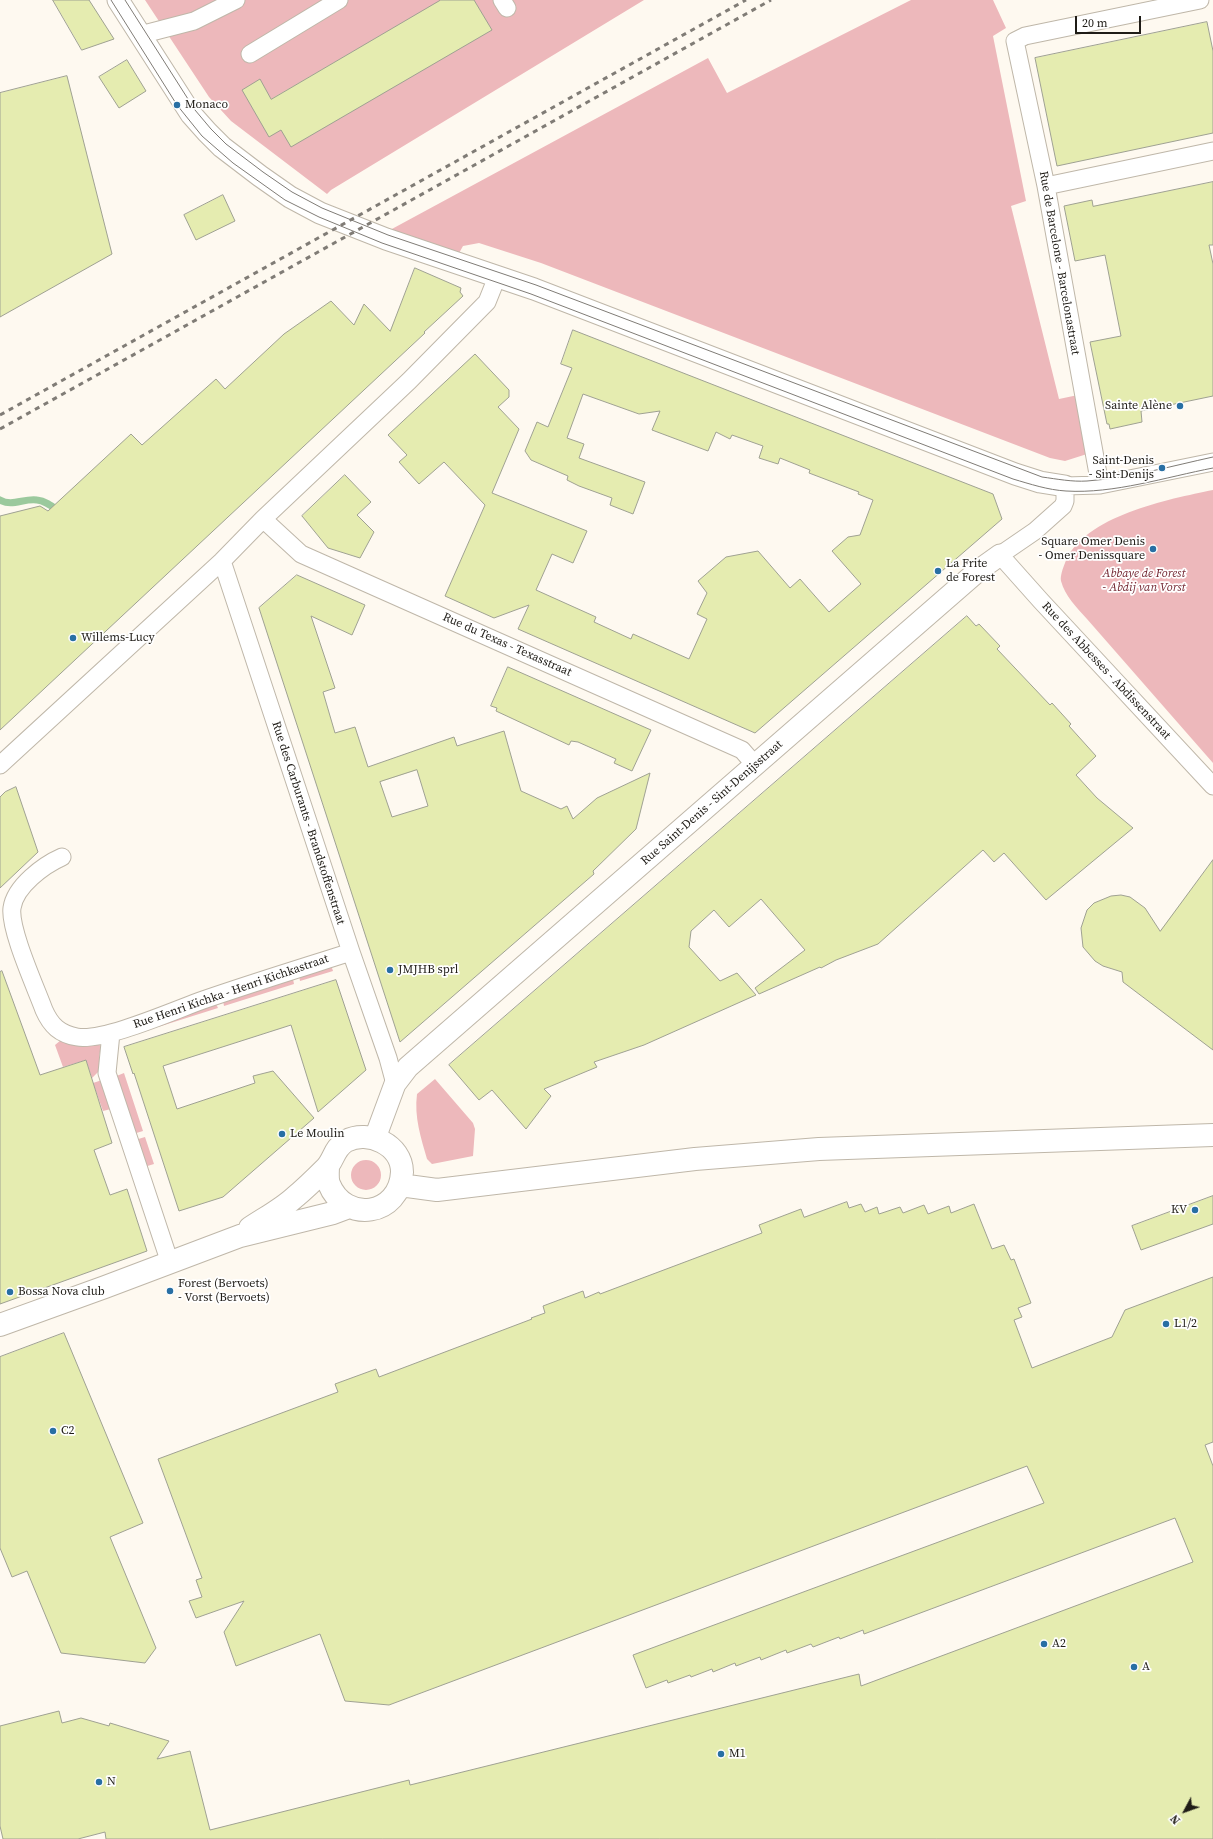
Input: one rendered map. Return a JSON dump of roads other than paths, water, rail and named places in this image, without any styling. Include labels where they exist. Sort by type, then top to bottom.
[{"type":"main road","points":[[400,1185],[437,1190],[695,1159],[819,1149],[1213,1135]]},
{"type":"main road","points":[[240,1236],[295,1198],[328,1166],[334,1152],[345,1142],[360,1137],[375,1138],[388,1145],[397,1157],[402,1170],[400,1185],[388,1202],[380,1207],[369,1210],[359,1210],[349,1207],[336,1197],[329,1182],[328,1166]]},
{"type":"main road","points":[[0,1325],[240,1236],[333,1213],[349,1207]]},
{"type":"street","points":[[118,0],[192,114],[207,132],[237,159],[290,197],[336,220],[386,239],[497,277],[1015,474],[1040,482],[1065,486],[1100,485],[1213,462]]},
{"type":"street","points":[[140,35],[194,21],[236,0]]},
{"type":"street","points":[[250,54],[339,0]]},
{"type":"street","name":"Rue de Barcelone - Barcelonastraat","points":[[1100,485],[1046,186],[1015,41],[1025,36],[1200,0]]},
{"type":"street","points":[[1046,186],[1213,151]]},
{"type":"street","points":[[0,765],[222,561],[263,519],[409,381],[487,302],[497,277]]},
{"type":"street","name":"Rue Saint-Denis - Sint-Denijsstraat","points":[[375,1138],[395,1084],[408,1067],[979,570],[1035,531],[1063,506],[1065,501],[1065,486]]},
{"type":"street","name":"Rue du Texas - Texasstraat","points":[[263,519],[301,554],[742,750],[754,765]]},
{"type":"street","name":"Rue des Abbesses - Abdissenstraat","points":[[1000,555],[1213,786]]},
{"type":"street","name":"Rue des Carburants - Brandstoffenstraat","points":[[222,561],[350,952],[388,1058],[395,1084]]},
{"type":"street","name":"Rue Henri Kichka - Henri Kichkastraat","points":[[62,857],[40,869],[29,880],[15,899],[12,908],[14,928],[48,1020],[56,1030],[78,1038],[111,1033],[204,1000],[350,952]]},
{"type":"street","points":[[111,1033],[107,1073],[170,1263]]},
{"type":"waterway","points":[[0,500],[9,503],[32,500],[40,501],[49,504],[60,512]]},
{"type":"tram line","points":[[111,0],[177,105],[202,136],[233,163],[285,200],[319,217],[382,243],[531,294],[1032,485],[1066,491],[1103,490],[1140,484],[1213,468]]},
{"type":"tram line","points":[[125,0],[195,110],[211,129],[226,144],[263,172],[292,192],[322,208],[388,235],[536,285],[1042,477],[1087,481],[1119,477],[1213,457]]},
{"type":"railway","points":[[0,415],[746,0]]},
{"type":"railway","points":[[0,429],[771,0]]},
{"type":"place","name":"Monaco","points":[[177,105]]},
{"type":"place","name":"Sainte Alène","points":[[1180,406]]},
{"type":"place","name":"Saint-Denis - Sint-Denijs","points":[[1162,468]]},
{"type":"place","name":"Square Omer Denis - Omer Denissquare","points":[[1153,549]]},
{"type":"place","name":"La Frite de Forest","points":[[938,571]]},
{"type":"place","name":"Willems-Lucy","points":[[73,638]]},
{"type":"place","name":"JMJHB sprl","points":[[390,970]]},
{"type":"place","name":"Le Moulin","points":[[282,1134]]},
{"type":"place","name":"KV","points":[[1195,1210]]},
{"type":"place","name":"Forest (Bervoets) - Vorst (Bervoets)","points":[[170,1291]]},
{"type":"place","name":"Bossa Nova club","points":[[10,1292]]},
{"type":"place","name":"L1/2","points":[[1166,1324]]},
{"type":"place","name":"C2","points":[[53,1431]]},
{"type":"place","name":"A2","points":[[1044,1644]]},
{"type":"place","name":"A","points":[[1134,1667]]},
{"type":"place","name":"M1","points":[[721,1754]]},
{"type":"place","name":"N","points":[[99,1782]]},
{"type":"park label","name":"Abbaye de Forest - Abdij van Vorst","points":[[1144,581]]}]
